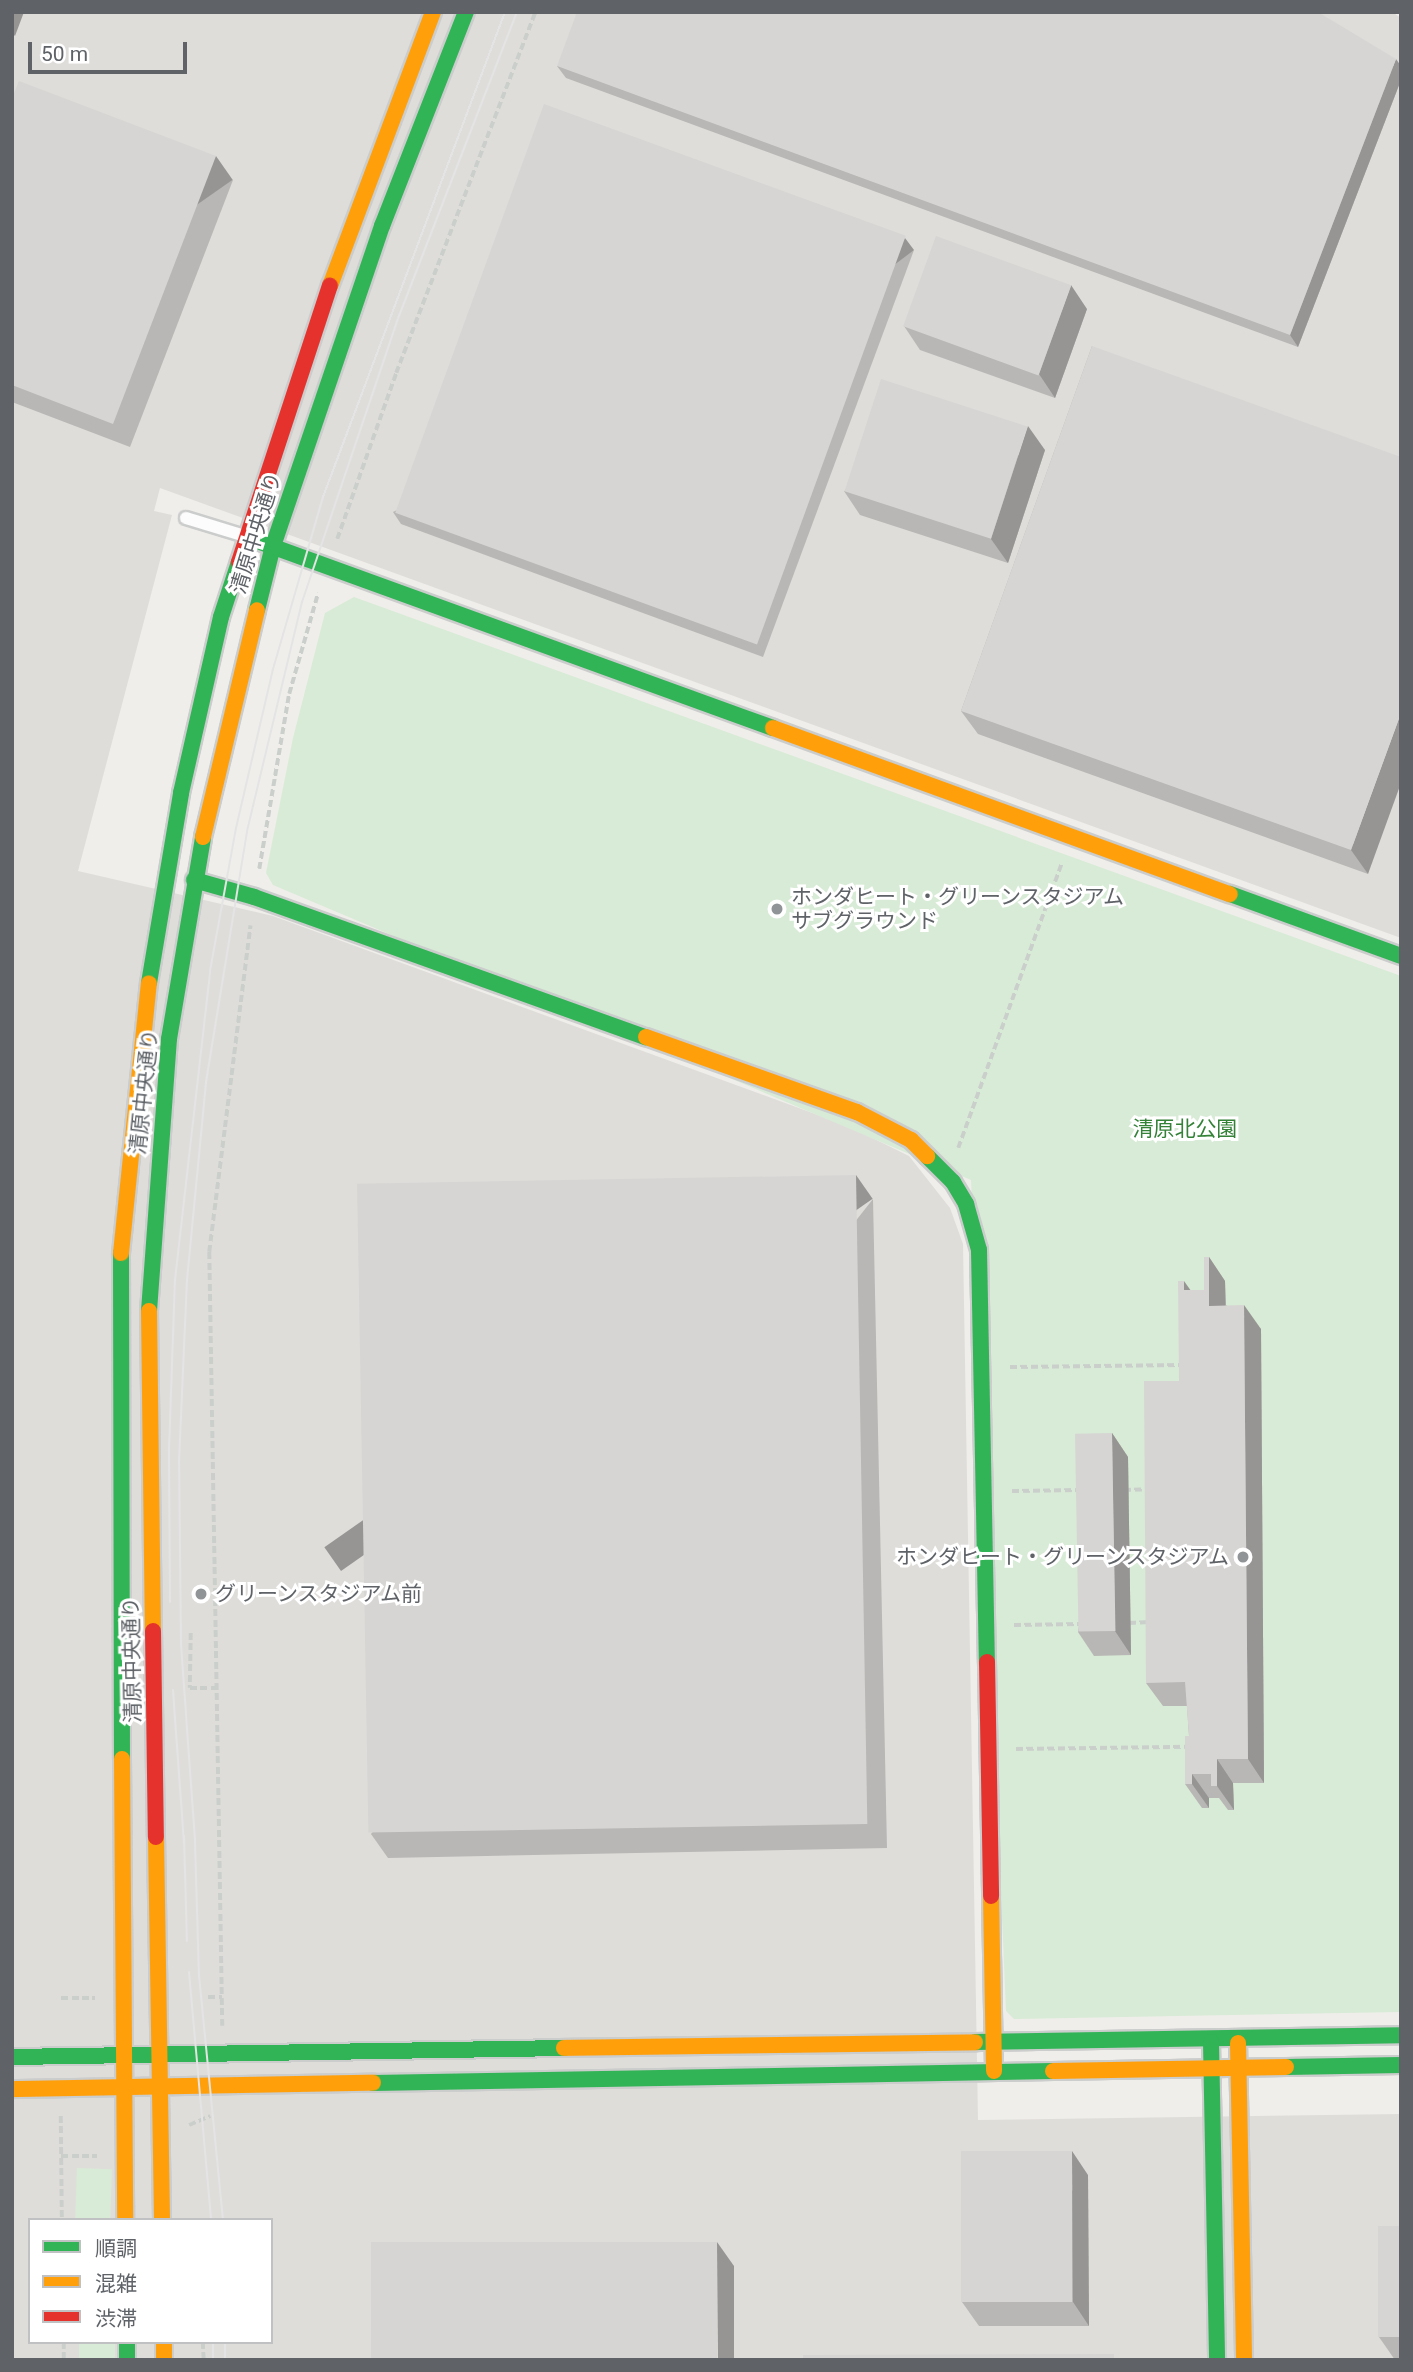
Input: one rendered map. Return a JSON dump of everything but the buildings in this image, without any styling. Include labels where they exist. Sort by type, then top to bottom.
[{"type":"street","name":"清原中央通り","points":[[125,2218],[117,1284],[140,1034],[165,876],[221,617],[245,536],[355,216],[433,12]]},
{"type":"street","name":"清原中央通り","points":[[162,2218],[148,1274],[169,1039],[194,880],[273,546],[378,238],[466,12]]},
{"type":"street","points":[[245,536],[1401,956]]},
{"type":"street","points":[[194,880],[254,897],[857,1112],[911,1139],[953,1182],[966,1204],[979,1250],[994,2071]]},
{"type":"street","points":[[12,2057],[1401,2035]]},
{"type":"street","points":[[1211,2038],[1217,2360]]},
{"type":"street","points":[[1238,2038],[1244,2360]]},
{"type":"street","points":[[12,2089],[1401,2065]]},
{"type":"lane","points":[[186,518],[245,536]]},
{"type":"path","points":[[258,878],[289,694],[328,567],[396,373],[535,12]]},
{"type":"path","points":[[957,1149],[1066,850]]},
{"type":"path","points":[[222,2035],[209,1251],[252,914]]},
{"type":"path","points":[[1008,1367],[1185,1365]]},
{"type":"path","points":[[1120,1490],[1161,1489]]},
{"type":"path","points":[[1010,1491],[1092,1490]]},
{"type":"path","points":[[1121,1623],[1162,1622]]},
{"type":"path","points":[[1012,1625],[1094,1623]]},
{"type":"path","points":[[191,1633],[190,1688],[216,1688]]},
{"type":"path","points":[[1013,1749],[1191,1746]]},
{"type":"path","points":[[208,1997],[222,1997]]},
{"type":"path","points":[[61,1998],[99,1998]]},
{"type":"path","points":[[61,2110],[62,2218]]},
{"type":"path","points":[[61,2156],[100,2156]]},
{"type":"shaded area","points":[[12,12],[1392,12],[1401,18],[1401,938],[160,488],[154,511],[172,515],[78,871],[273,916],[848,1126],[909,1156],[950,1208],[963,1244],[978,2120],[1401,2114],[1401,2360],[12,2360]]},
{"type":"green space","name":"清原北公園","points":[[354,597],[1401,976],[1401,2012],[1014,2019],[1006,2011],[971,1180],[273,885],[266,873],[293,738],[325,613]]},
{"type":"green space","points":[[77,2168],[112,2169],[110,2218],[75,2218]]},
{"type":"green space","points":[[79,2344],[115,2344],[115,2360],[79,2360]]},
{"type":"tram line","points":[[170,1602],[169,1450],[175,1280],[210,971],[236,828],[273,669],[323,497],[505,12]]},
{"type":"tram line","points":[[223,2218],[199,1977],[195,1840],[181,1644],[179,1462],[187,1280],[206,1082],[247,831],[302,602],[399,316],[517,12]]},
{"type":"tram line","points":[[173,1690],[184,1843]]},
{"type":"tram line","points":[[184,1836],[187,1941]]},
{"type":"tram line","points":[[189,1972],[211,2218]]},
{"type":"tram line","points":[[213,2344],[213,2360]]},
{"type":"tram line","points":[[225,2344],[225,2360]]},
{"type":"traffic: fast","points":[[257,610],[273,546],[382,226],[466,12]]},
{"type":"traffic: fast","points":[[249,538],[773,728]]},
{"type":"traffic: fast","points":[[149,983],[181,793],[221,617],[239,562]]},
{"type":"traffic: fast","points":[[149,1311],[169,1039],[203,837]]},
{"type":"traffic: fast","points":[[194,880],[254,897],[646,1037]]},
{"type":"traffic: fast","points":[[1230,894],[1401,956]]},
{"type":"traffic: fast","points":[[927,1156],[953,1182],[966,1204],[979,1250],[987,1662]]},
{"type":"traffic: fast","points":[[121,1253],[122,1759]]},
{"type":"traffic: fast","points":[[975,2042],[1401,2035]]},
{"type":"traffic: fast","points":[[1211,2042],[1217,2360]]},
{"type":"traffic: fast","points":[[12,2057],[564,2048]]},
{"type":"traffic: fast","points":[[1286,2067],[1401,2065]]},
{"type":"traffic: fast","points":[[373,2083],[1053,2071]]},
{"type":"traffic: fast","points":[[127,2344],[127,2360]]},
{"type":"traffic: slow","points":[[330,286],[433,12]]},
{"type":"traffic: slow","points":[[203,837],[257,610]]},
{"type":"traffic: slow","points":[[773,728],[1230,894]]},
{"type":"traffic: slow","points":[[121,1253],[149,983]]},
{"type":"traffic: slow","points":[[646,1037],[857,1112],[911,1140],[927,1156]]},
{"type":"traffic: slow","points":[[149,1311],[153,1631]]},
{"type":"traffic: slow","points":[[122,1759],[125,2218]]},
{"type":"traffic: slow","points":[[156,1837],[162,2218]]},
{"type":"traffic: slow","points":[[991,1896],[994,2071]]},
{"type":"traffic: slow","points":[[564,2048],[975,2042]]},
{"type":"traffic: slow","points":[[1238,2043],[1244,2360]]},
{"type":"traffic: slow","points":[[1053,2071],[1286,2067]]},
{"type":"traffic: slow","points":[[12,2089],[373,2083]]},
{"type":"traffic: slow","points":[[164,2344],[164,2360]]},
{"type":"traffic: jam","points":[[239,562],[330,286]]},
{"type":"traffic: jam","points":[[153,1631],[156,1837]]},
{"type":"traffic: jam","points":[[987,1662],[991,1896]]},
{"type":"place","name":"ホンダヒート・グリーンスタジアム サブグラウンド","points":[[777,909]]},
{"type":"place","name":"ホンダヒート・グリーンスタジアム","points":[[1243,1557]]},
{"type":"place","name":"グリーンスタジアム前","points":[[201,1594]]}]
